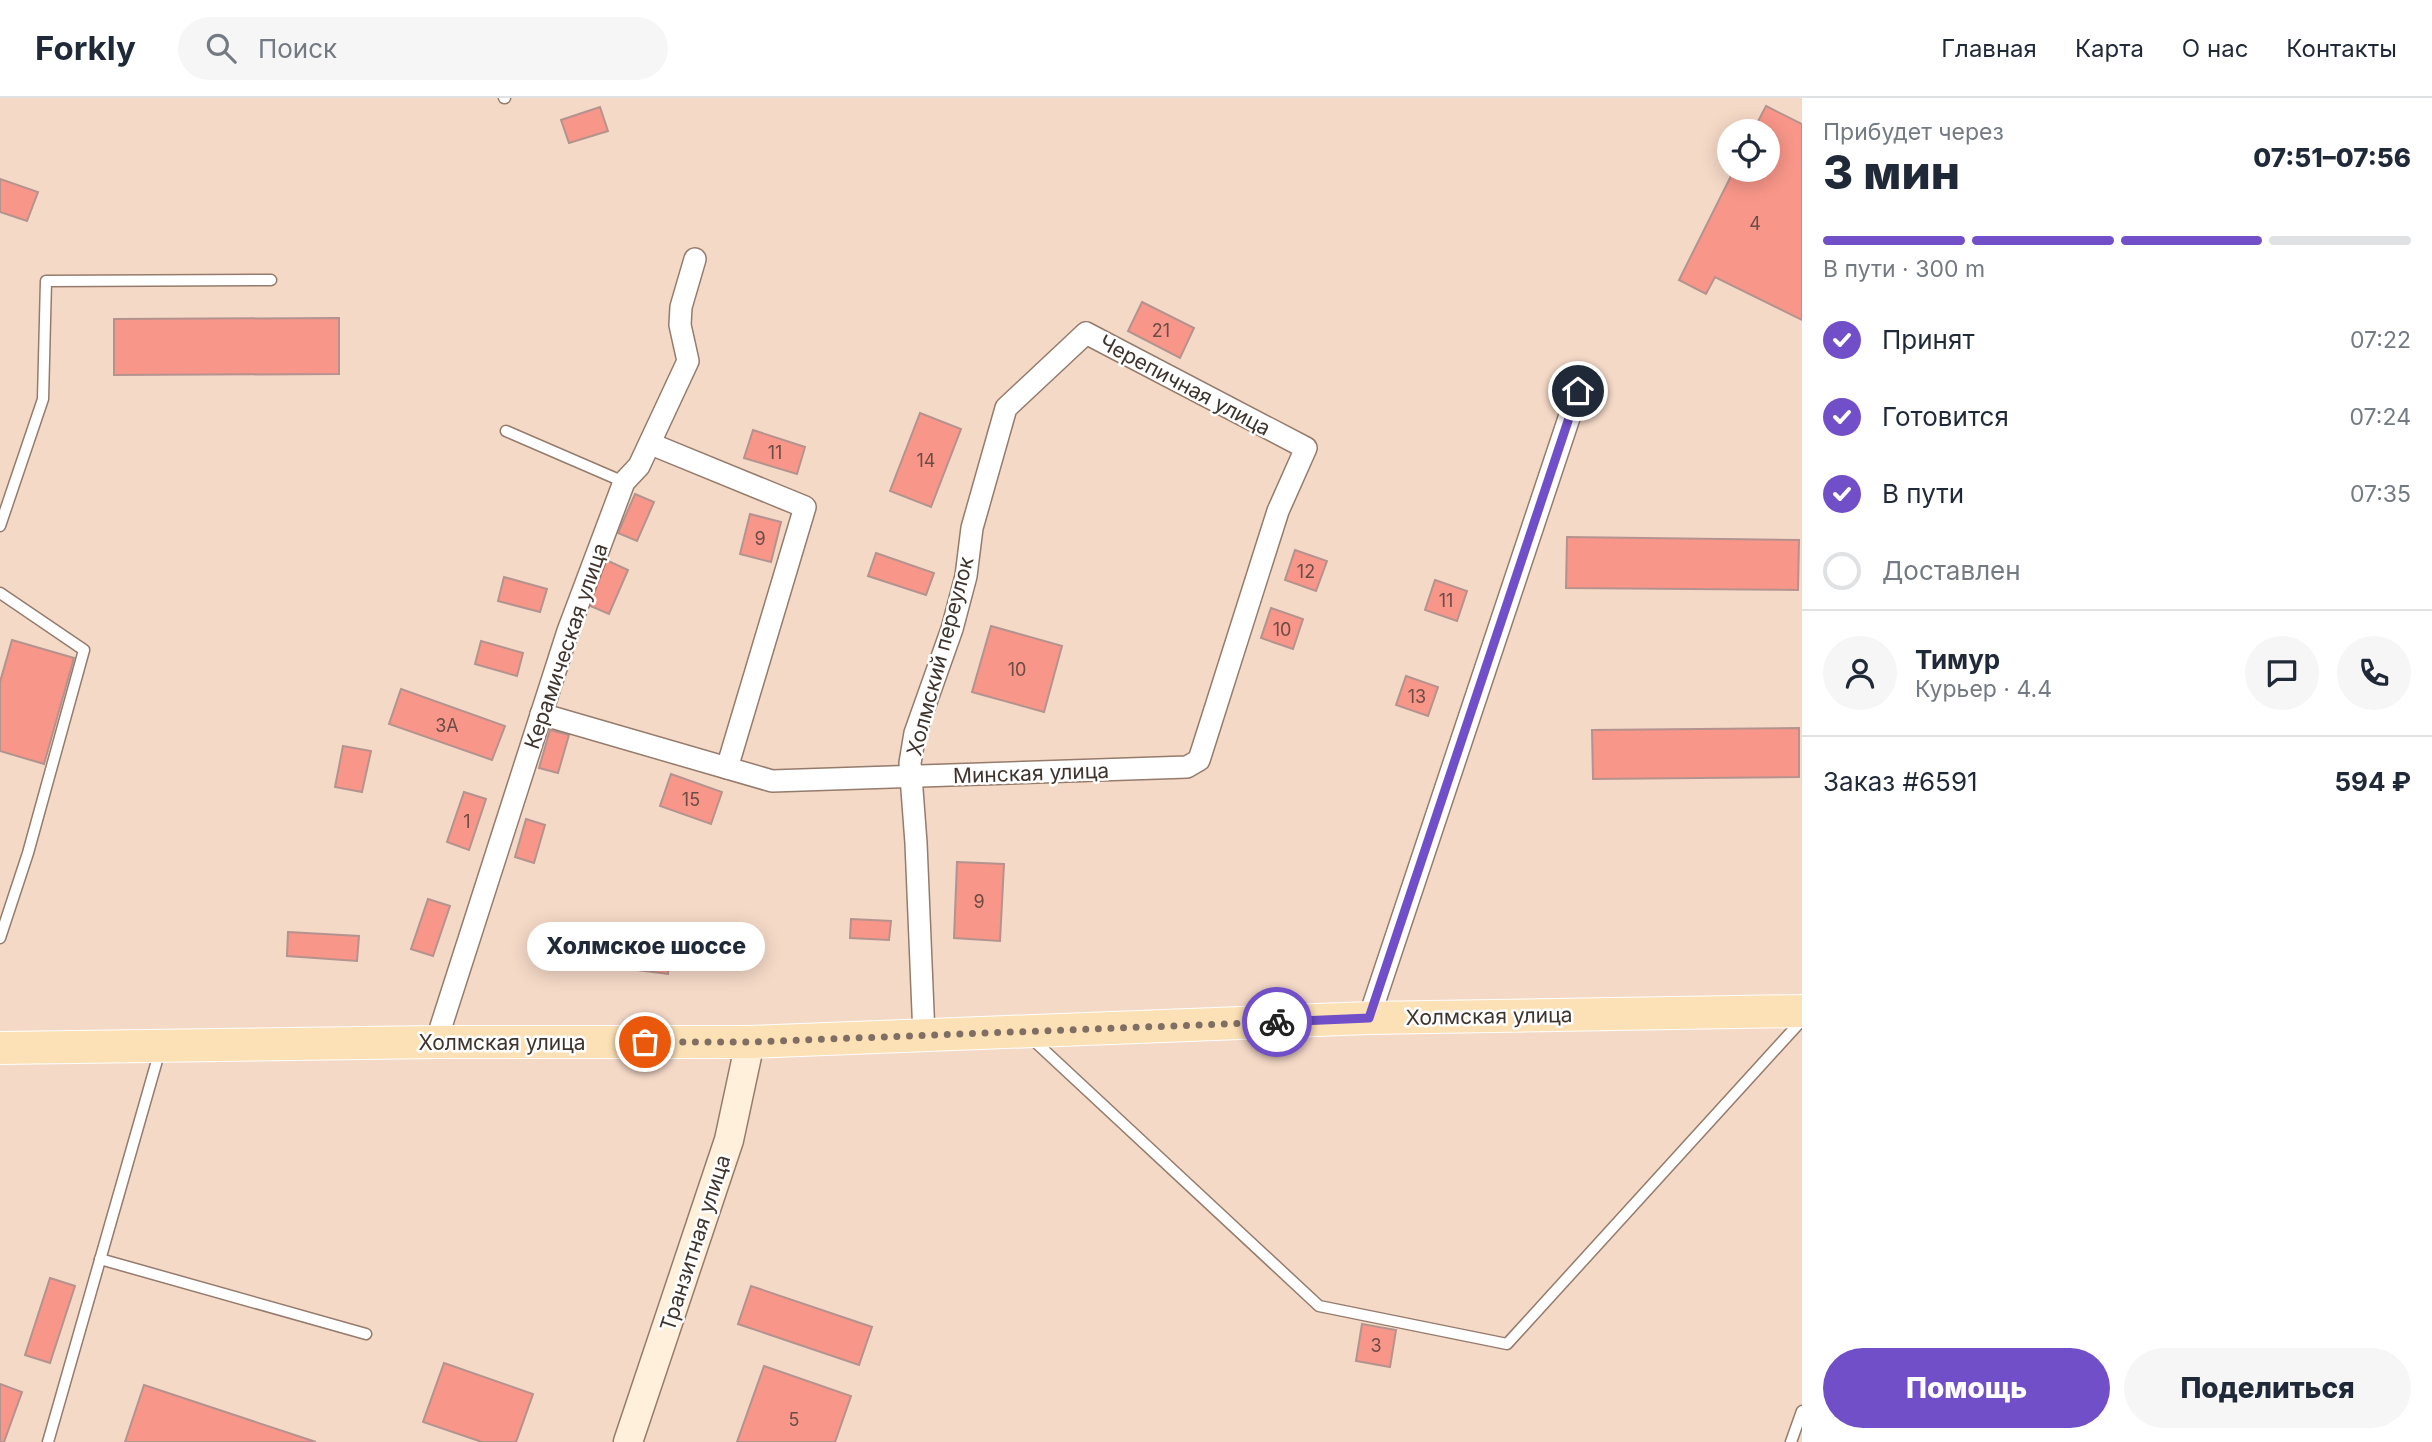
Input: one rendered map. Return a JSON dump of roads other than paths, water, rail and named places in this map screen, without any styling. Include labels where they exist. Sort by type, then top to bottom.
[{"type":"main road","name":"Холмская улица","points":[[0,1048],[162,1044],[750,1042],[1369,1018],[1802,1011]]},
{"type":"main road","name":"Транзитная улица","points":[[628,1442],[729,1140],[750,1042]]},
{"type":"street","name":"Керамическая улица","points":[[436,1042],[541,714],[624,482],[639,466],[651,444],[688,361],[680,325],[681,307],[695,259]]},
{"type":"street","name":"Черепичная улица","points":[[1006,408],[1086,333],[1306,448]]},
{"type":"street","points":[[1369,1018],[1578,391]]},
{"type":"street","name":"Холмский переулок","points":[[924,1036],[910,763],[915,733],[952,629],[967,576],[972,528],[1006,408]]},
{"type":"street","points":[[651,444],[805,508],[727,768]]},
{"type":"street","name":"Минская улица","points":[[541,714],[772,780],[1187,767],[1199,760],[1278,511],[1306,448]]},
{"type":"lane","points":[[0,526],[43,399],[46,281],[271,280]]},
{"type":"lane","points":[[506,431],[624,482]]},
{"type":"lane","points":[[0,593],[84,650],[28,853],[0,938]]},
{"type":"lane","points":[[1024,1032],[1319,1306],[1507,1344],[1802,1020]]},
{"type":"lane","points":[[48,1442],[162,1044]]},
{"type":"lane","points":[[100,1259],[366,1334]]},
{"type":"lane","points":[[1791,1442],[1802,1412]]},
{"type":"place","name":"Холмское шоссе","points":[[645,1042]]}]
